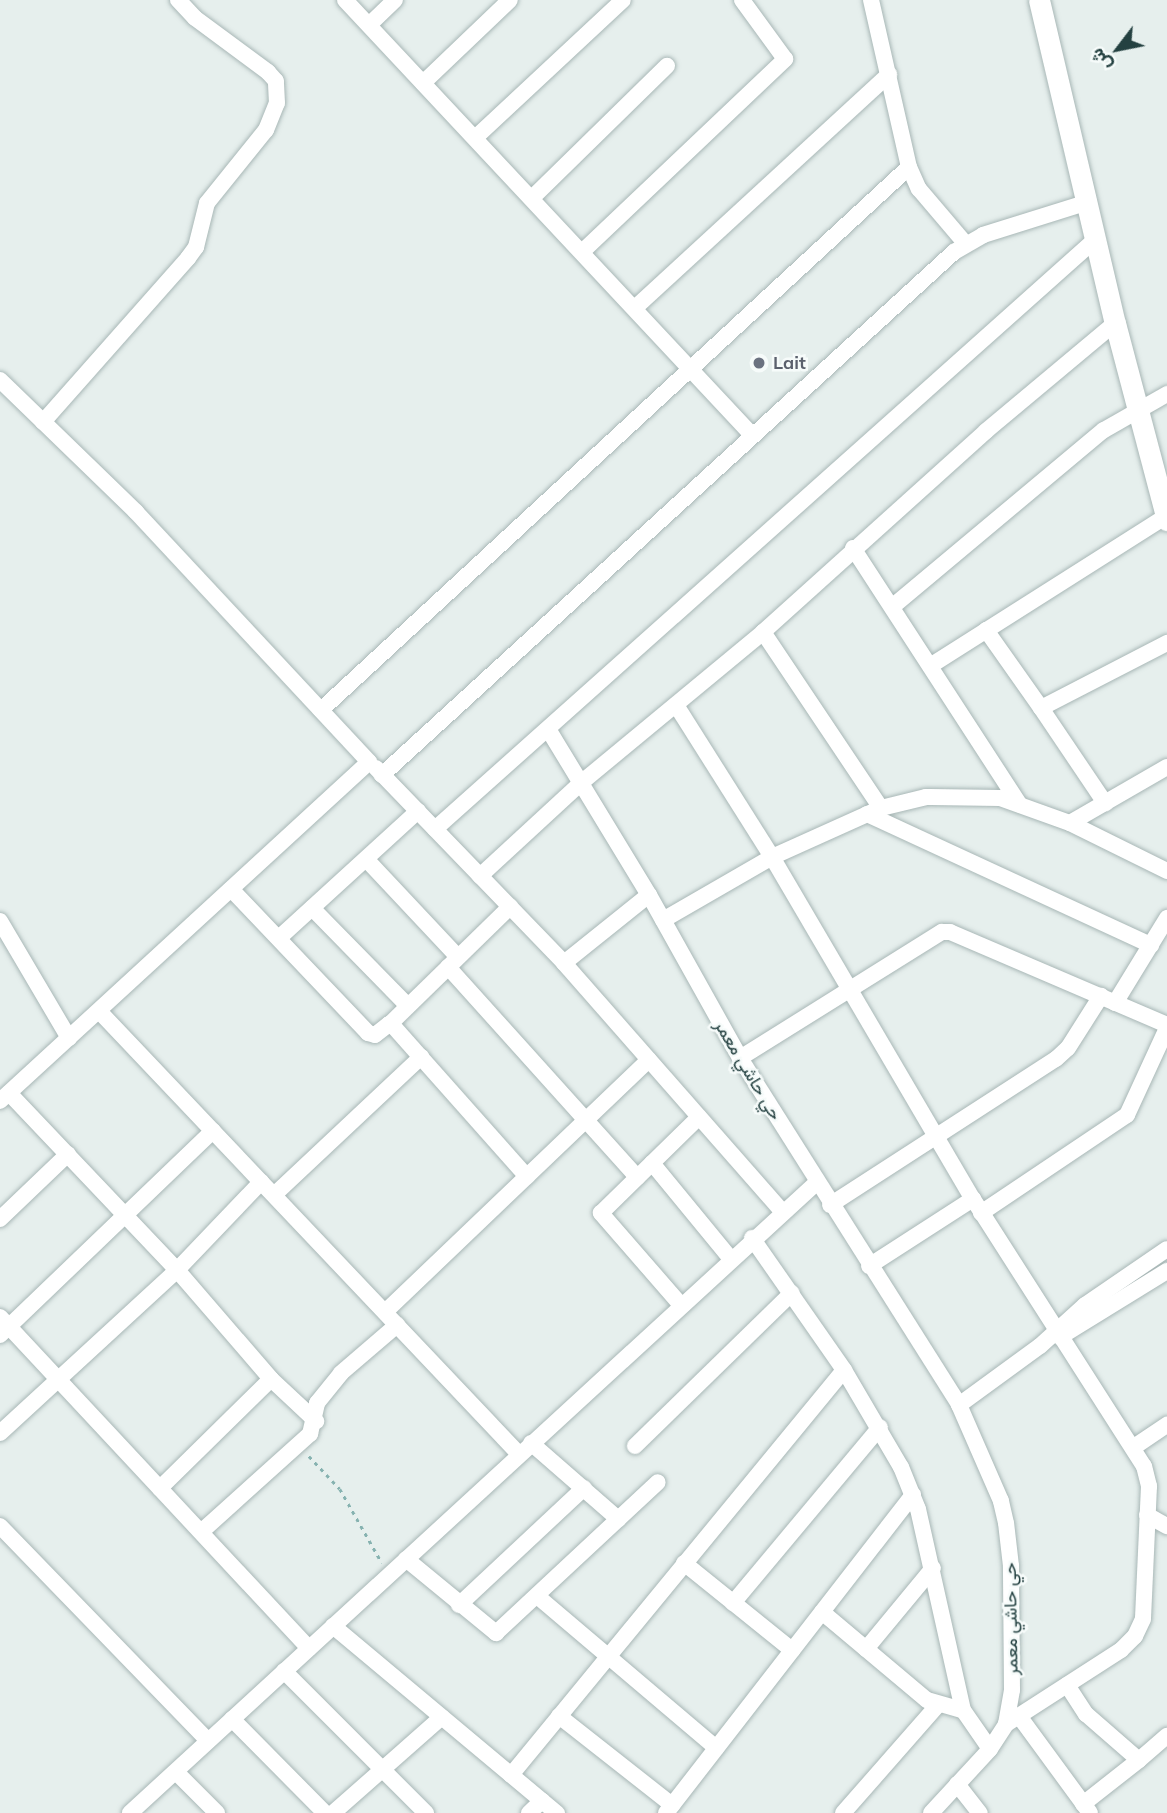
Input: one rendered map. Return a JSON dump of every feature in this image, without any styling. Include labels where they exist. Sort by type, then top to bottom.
[{"type":"street","points":[[43,422],[188,258],[196,247],[207,203],[266,130],[277,103],[276,81],[268,72],[195,18],[178,0]]},
{"type":"street","points":[[345,0],[636,307],[752,435]]},
{"type":"street","points":[[369,25],[395,0]]},
{"type":"street","points":[[423,83],[510,0]]},
{"type":"street","points":[[475,138],[623,0]]},
{"type":"street","points":[[583,251],[785,59],[742,0]]},
{"type":"street","points":[[871,0],[909,167],[919,189],[965,243]]},
{"type":"street","points":[[930,666],[1167,518],[1140,408],[1115,323],[1040,0]]},
{"type":"street","points":[[531,198],[667,66]]},
{"type":"street","points":[[636,307],[889,74]]},
{"type":"street","points":[[321,710],[690,365],[909,167]]},
{"type":"street","points":[[382,775],[965,243],[1088,202]]},
{"type":"street","points":[[435,830],[1097,237]]},
{"type":"street","points":[[480,876],[582,782],[763,632],[853,548],[1115,323]]},
{"type":"street","points":[[0,380],[136,512],[369,762],[564,963],[782,1211]]},
{"type":"street","points":[[892,607],[1104,430],[1167,394]]},
{"type":"street","points":[[853,548],[1020,805]]},
{"type":"street","points":[[986,630],[1105,803]]},
{"type":"street","points":[[763,632],[874,811],[1151,945]]},
{"type":"street","points":[[1041,708],[1167,643]]},
{"type":"street","points":[[676,705],[772,857],[847,991],[938,1134],[1054,1336],[1135,1447],[1149,1486],[1143,1619],[1135,1636],[1013,1720],[1086,1809],[1167,1736]]},
{"type":"street","name":"حي حاشي معمر","points":[[548,729],[649,895],[740,1058],[816,1183],[958,1405],[1001,1501],[1011,1566],[1013,1720],[931,1813]]},
{"type":"street","points":[[316,1421],[271,1379],[177,1270],[68,1154],[5,1097],[369,762]]},
{"type":"street","points":[[1070,823],[1167,767]]},
{"type":"street","points":[[663,920],[772,857],[874,811],[926,797],[1000,799],[1020,805],[1070,823],[1167,872]]},
{"type":"street","points":[[280,937],[418,811]]},
{"type":"street","points":[[366,859],[585,1122],[637,1177]]},
{"type":"street","points":[[231,889],[280,937],[368,1033],[374,1035],[390,1024],[510,907]]},
{"type":"street","points":[[564,963],[649,895]]},
{"type":"street","points":[[312,908],[408,1006]]},
{"type":"street","points":[[830,1205],[1068,1048],[1151,945],[1167,918]]},
{"type":"street","points":[[0,921],[69,1038]]},
{"type":"street","points":[[740,1058],[925,939],[950,932],[1167,1026],[1127,1115],[977,1206],[869,1266]]},
{"type":"street","points":[[99,1011],[397,1325],[525,1448],[583,1488],[618,1519]]},
{"type":"street","points":[[390,1024],[527,1177]]},
{"type":"street","points":[[274,1195],[421,1057]]},
{"type":"street","points":[[386,1312],[649,1060]]},
{"type":"street","points":[[680,1304],[602,1219],[603,1209],[699,1117]]},
{"type":"street","points":[[214,1131],[3,1326],[58,1379],[309,1648]]},
{"type":"street","points":[[0,1219],[68,1154]]},
{"type":"street","points":[[652,1163],[730,1258]]},
{"type":"street","points":[[0,1433],[177,1270],[261,1182]]},
{"type":"street","points":[[130,1813],[730,1258],[816,1183]]},
{"type":"street","points":[[752,1238],[792,1293],[880,1427],[913,1495],[933,1568],[963,1710],[990,1749]]},
{"type":"street","points":[[958,1405],[1054,1336],[1167,1249]]},
{"type":"street","points":[[1054,1336],[1167,1271]]},
{"type":"street","points":[[635,1447],[792,1293]]},
{"type":"street","points":[[201,1532],[299,1446],[316,1421],[317,1403],[341,1373],[397,1325]]},
{"type":"street","points":[[511,1775],[844,1370]]},
{"type":"street","points":[[160,1488],[271,1379]]},
{"type":"street","points":[[1135,1447],[1167,1425]]},
{"type":"street","points":[[733,1603],[880,1427]]},
{"type":"street","points":[[406,1559],[496,1633],[658,1482]]},
{"type":"street","points":[[459,1605],[583,1488]]},
{"type":"street","points":[[559,1716],[669,1809],[913,1495]]},
{"type":"street","points":[[1147,1515],[1167,1526]]},
{"type":"street","points":[[0,1526],[208,1741]]},
{"type":"street","points":[[684,1563],[792,1650]]},
{"type":"street","points":[[866,1649],[933,1568]]},
{"type":"street","points":[[537,1596],[716,1748]]},
{"type":"street","points":[[822,1612],[937,1706],[963,1710]]},
{"type":"street","points":[[333,1626],[557,1813]]},
{"type":"street","points":[[284,1671],[382,1766],[426,1813]]},
{"type":"street","points":[[1067,1685],[1086,1714],[1139,1760]]},
{"type":"street","points":[[843,1813],[937,1706]]},
{"type":"street","points":[[332,1813],[382,1766],[442,1717]]},
{"type":"street","points":[[232,1719],[325,1813]]},
{"type":"street","points":[[176,1772],[217,1813]]},
{"type":"street","points":[[957,1784],[979,1813]]},
{"type":"street","points":[[528,1813],[542,1801]]},
{"type":"path","points":[[299,1446],[340,1489],[389,1574]]},
{"type":"place","name":"Lait","points":[[759,363]]}]
